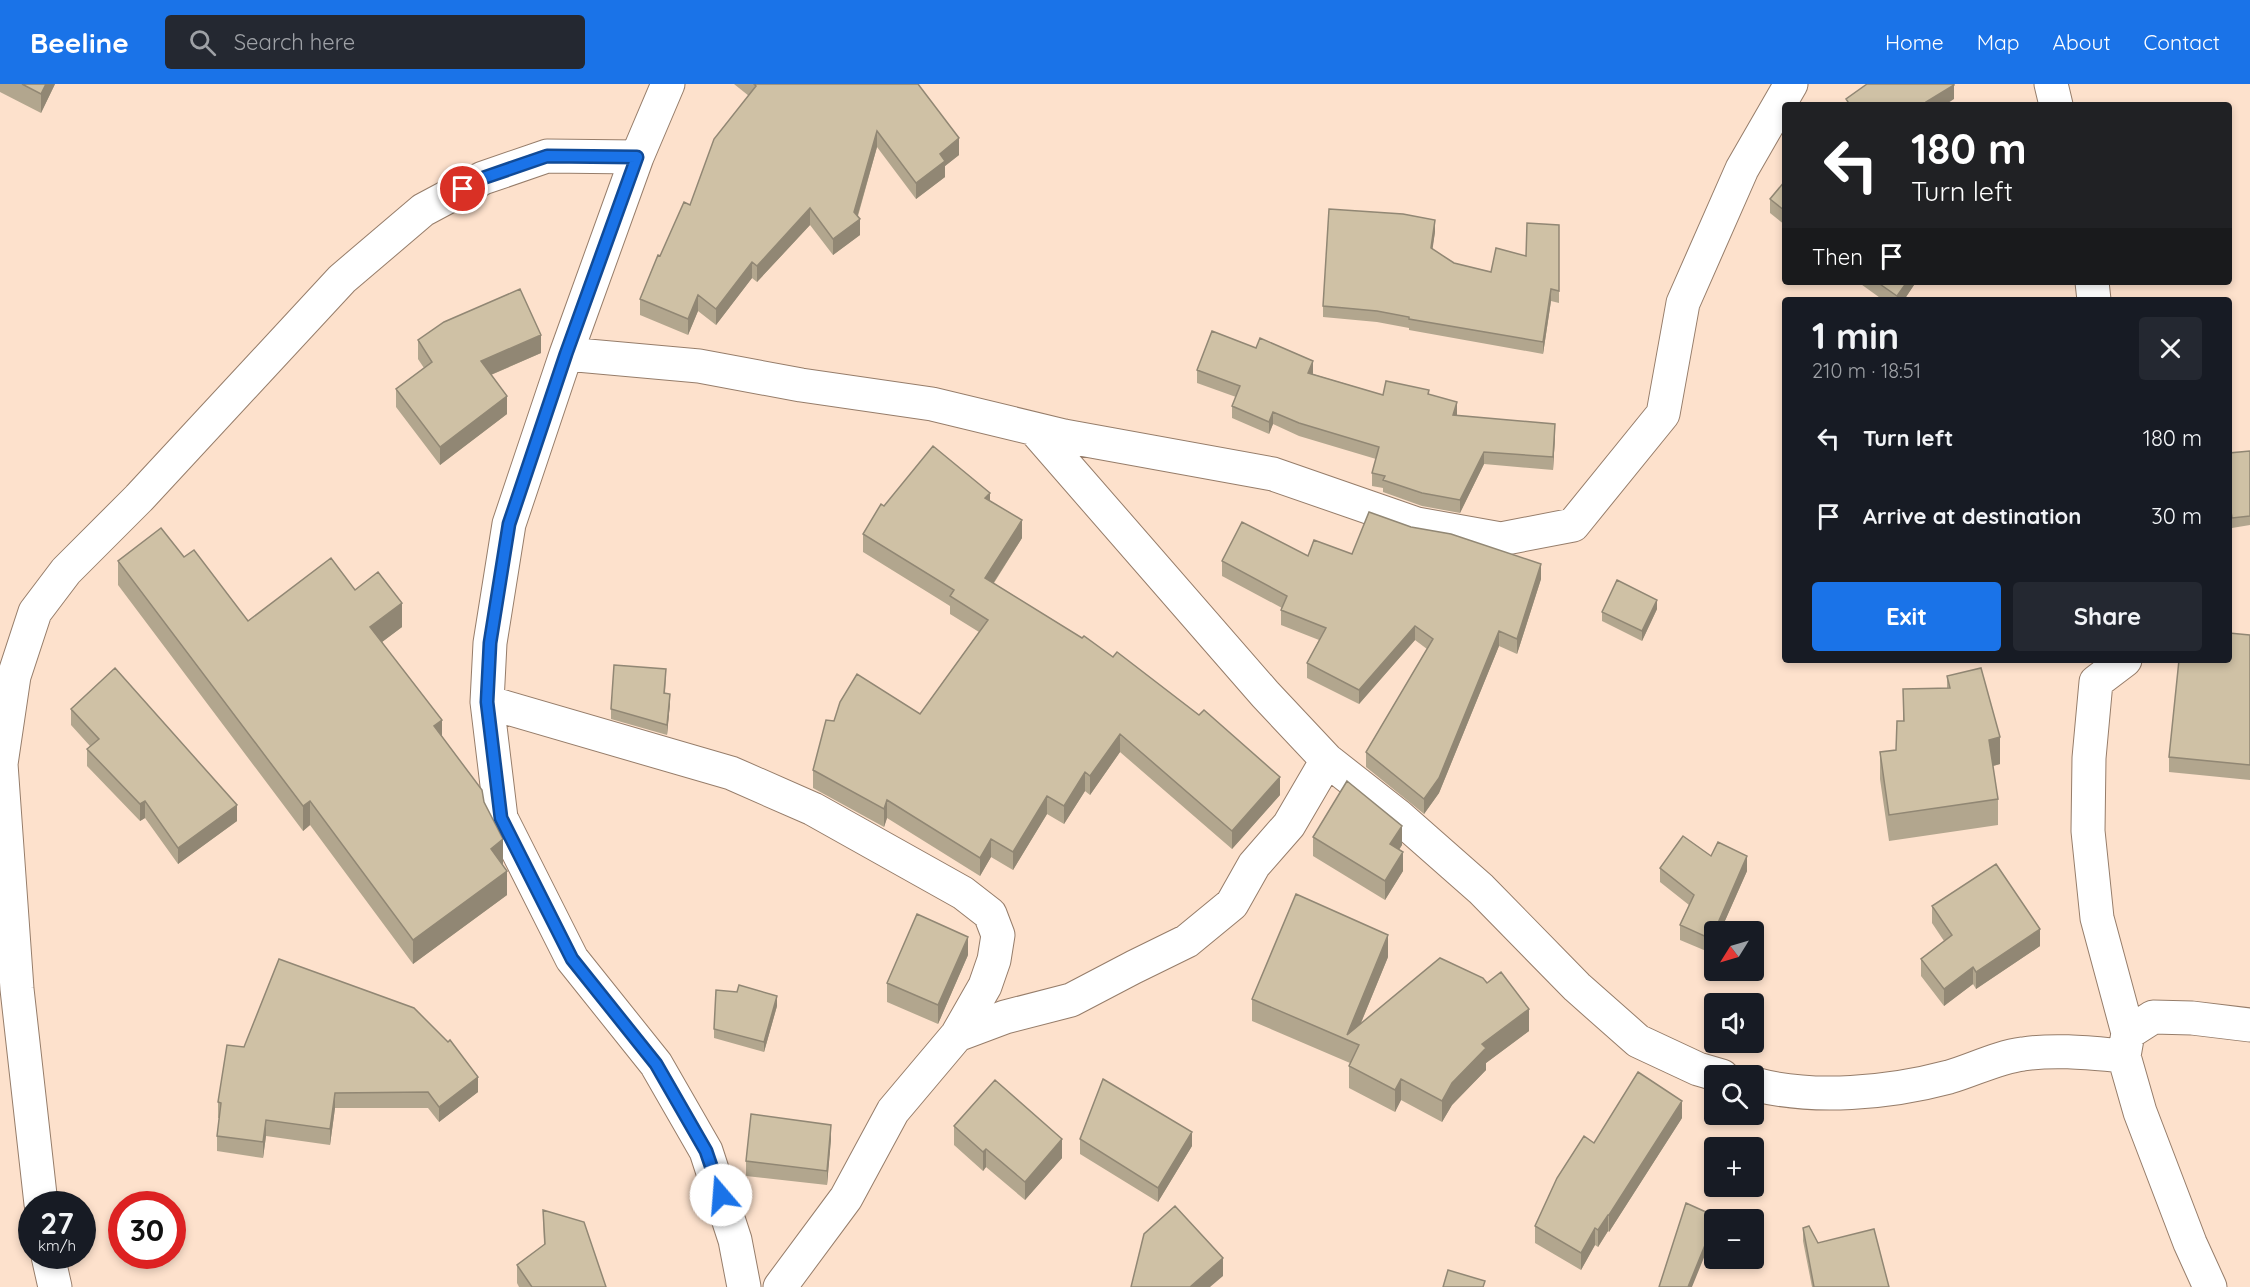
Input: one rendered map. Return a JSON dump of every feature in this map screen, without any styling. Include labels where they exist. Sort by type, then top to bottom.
[{"type":"street","points":[[668,84],[637,157],[566,354],[509,524],[490,643],[487,702],[501,818],[572,959],[656,1064],[706,1151],[735,1240],[744,1287]]},
{"type":"street","points":[[566,354],[699,366],[801,385],[932,404],[1035,430],[1273,474],[1417,524],[1500,539],[1573,525],[1663,414],[1683,303],[1742,169],[1791,84]]},
{"type":"street","points":[[2051,84],[2055,102]]},
{"type":"street","points":[[40,1191],[17,988],[1,764],[14,676],[35,612],[66,571],[140,498],[342,279],[423,210],[483,178],[547,156],[637,157]]},
{"type":"street","points":[[1035,430],[1265,694],[1327,760],[1397,815],[1480,889],[1577,987],[1638,1041],[1704,1071]]},
{"type":"street","points":[[2121,663],[2096,682],[2089,758],[2088,831],[2097,918],[2140,1112],[2190,1243],[2210,1287]]},
{"type":"street","points":[[487,702],[731,773],[813,809],[963,893],[990,914],[998,935],[994,960],[986,986],[957,1035],[892,1111],[846,1198],[780,1287]]},
{"type":"street","points":[[957,1035],[1005,1017],[1071,1000],[1134,966],[1187,942],[1232,904],[1254,865],[1289,825],[1327,760]]},
{"type":"street","points":[[1764,1087],[1779,1091],[1867,1092],[1947,1077],[2022,1054],[2068,1052],[2126,1045],[2153,1017],[2192,1018],[2250,1025]]},
{"type":"street","points":[[51,1269],[55,1287]]},
{"type":"building","points":[[22,84],[46,84],[41,94]]},
{"type":"building","points":[[754,84],[918,84],[959,138],[940,154],[945,161],[916,183],[877,131],[854,212],[860,219],[833,239],[810,208],[757,266],[752,262],[716,309],[698,295],[688,319],[640,299],[684,202],[690,205],[714,139],[756,86]]},
{"type":"building","points":[[1867,84],[1954,84],[1926,102],[1848,102],[1846,99]]},
{"type":"building","points":[[1782,185],[1782,209],[1770,199]]},
{"type":"building","points":[[1329,209],[1403,214],[1435,220],[1431,248],[1454,263],[1491,272],[1496,248],[1526,256],[1527,223],[1559,225],[1559,291],[1551,289],[1543,342],[1409,319],[1409,317],[1377,311],[1323,306]]},
{"type":"building","points":[[1881,285],[1905,285],[1897,296]]},
{"type":"building","points":[[520,289],[541,335],[481,361],[507,396],[440,447],[396,389],[432,362],[418,340],[444,322]]},
{"type":"building","points":[[1212,331],[1256,348],[1260,338],[1313,361],[1308,373],[1383,395],[1386,381],[1429,390],[1428,394],[1457,402],[1453,415],[1555,424],[1553,457],[1484,452],[1460,500],[1422,493],[1383,480],[1385,476],[1372,473],[1379,447],[1299,423],[1273,412],[1269,422],[1232,406],[1240,386],[1197,370]]},
{"type":"building","points":[[933,446],[990,493],[985,498],[1022,520],[985,578],[1082,638],[1084,636],[1113,657],[1117,652],[1199,715],[1204,710],[1280,777],[1232,831],[1120,734],[1090,776],[1085,772],[1064,806],[1047,796],[1013,852],[991,839],[980,858],[887,800],[884,809],[813,770],[826,720],[834,721],[840,702],[857,674],[920,714],[988,620],[950,596],[954,590],[863,534],[881,504],[884,506]]},
{"type":"building","points":[[2250,451],[2250,516],[2232,518],[2232,453]]},
{"type":"building","points":[[1369,512],[1411,527],[1451,534],[1541,564],[1517,639],[1499,631],[1439,778],[1424,799],[1366,752],[1433,639],[1415,626],[1359,690],[1307,663],[1326,628],[1281,610],[1287,596],[1222,561],[1242,522],[1308,556],[1314,540],[1352,554]]},
{"type":"building","points":[[161,528],[184,557],[194,550],[248,621],[331,558],[355,590],[378,572],[402,603],[370,627],[442,720],[434,726],[482,790],[484,802],[503,839],[491,849],[507,871],[413,940],[310,801],[303,806],[118,561]]},
{"type":"building","points":[[1617,580],[1657,600],[1642,631],[1602,612]]},
{"type":"building","points":[[2232,633],[2250,635],[2250,765],[2169,757],[2179,663],[2232,663]]},
{"type":"building","points":[[614,665],[666,669],[664,693],[670,694],[667,725],[611,709]]},
{"type":"building","points":[[115,668],[237,805],[178,848],[145,801],[140,804],[87,749],[99,739],[71,709]]},
{"type":"building","points":[[1981,668],[2000,737],[1989,740],[1998,799],[1889,815],[1880,752],[1896,750],[1897,721],[1904,721],[1903,689],[1950,688],[1947,676]]},
{"type":"building","points":[[1347,781],[1402,826],[1390,844],[1403,852],[1385,881],[1313,837]]},
{"type":"building","points":[[1683,836],[1711,856],[1718,842],[1747,856],[1719,921],[1704,921],[1704,936],[1680,925],[1694,895],[1660,868]]},
{"type":"building","points":[[1996,864],[2040,929],[1976,972],[1973,967],[1944,989],[1921,959],[1952,935],[1932,906]]},
{"type":"building","points":[[1296,894],[1388,935],[1347,1035],[1440,958],[1483,978],[1487,983],[1501,972],[1529,1009],[1482,1044],[1486,1048],[1452,1083],[1442,1101],[1401,1079],[1395,1090],[1349,1066],[1359,1045],[1252,999]]},
{"type":"building","points":[[917,914],[968,937],[938,1005],[887,983]]},
{"type":"building","points":[[279,959],[414,1008],[448,1042],[450,1040],[478,1077],[439,1107],[428,1092],[335,1093],[330,1129],[266,1120],[263,1142],[217,1136],[221,1103],[218,1102],[227,1045],[244,1047]]},
{"type":"building","points":[[739,985],[777,996],[764,1042],[714,1029],[716,990],[737,992]]},
{"type":"building","points":[[1638,1072],[1682,1101],[1609,1215],[1598,1230],[1595,1228],[1581,1253],[1535,1226],[1557,1178],[1584,1136],[1594,1143]]},
{"type":"building","points":[[1103,1079],[1192,1132],[1158,1188],[1080,1139]]},
{"type":"building","points":[[995,1080],[1062,1139],[1025,1182],[986,1149],[983,1152],[954,1126]]},
{"type":"building","points":[[751,1114],[831,1125],[827,1171],[746,1161]]},
{"type":"building","points":[[1686,1203],[1704,1211],[1704,1248],[1688,1287],[1659,1287]]},
{"type":"building","points":[[1175,1206],[1223,1258],[1190,1287],[1131,1287],[1144,1234]]},
{"type":"building","points":[[543,1210],[584,1222],[606,1287],[532,1287],[517,1265],[545,1244]]},
{"type":"building","points":[[1809,1226],[1818,1243],[1874,1229],[1889,1287],[1814,1287],[1803,1228]]},
{"type":"building","points":[[1448,1270],[1485,1281],[1483,1287],[1443,1287]]},
{"type":"route","points":[[463,189],[483,178],[547,156],[637,157],[566,354],[509,524],[490,643],[487,702],[501,818],[572,959],[656,1064],[706,1151],[721,1195]]}]
